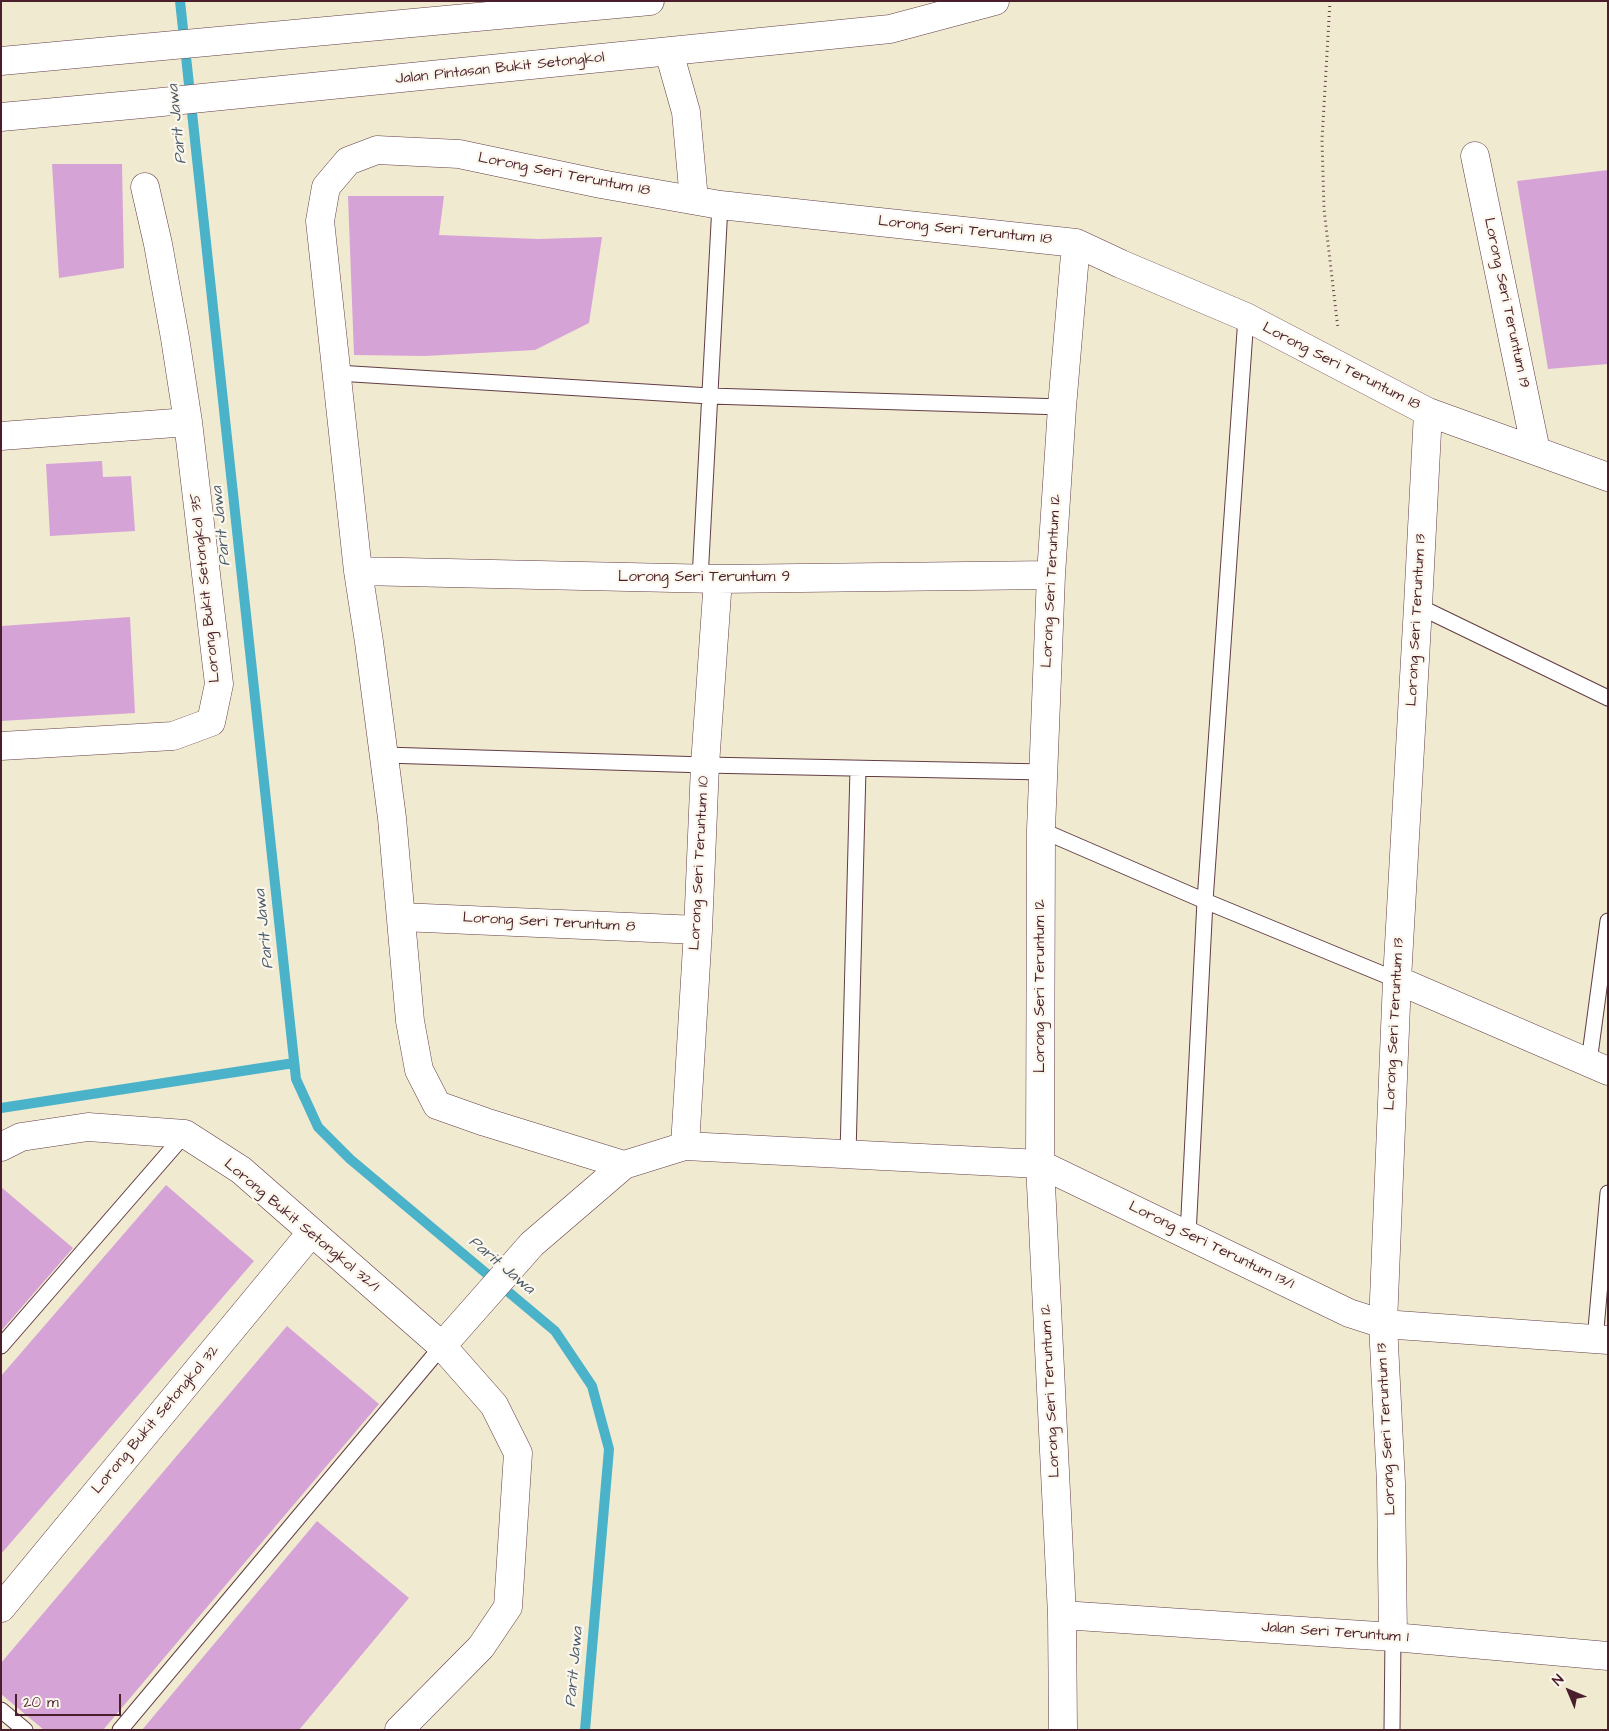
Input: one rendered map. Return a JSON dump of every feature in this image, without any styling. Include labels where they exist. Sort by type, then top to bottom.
[{"type":"street","points":[[1,61],[650,1]]},
{"type":"street","name":"Jalan Pintasan Bukit Setongkol","points":[[1,117],[890,29],[995,1]]},
{"type":"street","points":[[669,52],[686,112],[690,143],[707,203]]},
{"type":"street","name":"Lorong Seri Teruntum 18","points":[[624,1165],[485,1122],[437,1105],[419,1070],[410,1021],[385,755],[358,571],[320,221],[326,187],[348,161],[376,150],[459,154],[601,184],[707,203],[1076,243],[1246,317],[1428,412],[1608,477]]},
{"type":"street","name":"Lorong Seri Teruntum 19","points":[[1475,156],[1536,451]]},
{"type":"street","points":[[1,436],[188,422],[160,253],[145,187]]},
{"type":"street","name":"Lorong Seri Teruntum 12","points":[[1063,1730],[1062,1615],[1040,1164],[1042,830],[1051,575],[1062,407],[1076,243]]},
{"type":"street","name":"Lorong Seri Teruntum 13","points":[[1393,1637],[1391,1483],[1383,1324],[1397,980],[1428,412]]},
{"type":"street","name":"Lorong Bukit Setongkol 35","points":[[1,746],[173,736],[211,722],[219,684],[188,422]]},
{"type":"street","name":"Lorong Seri Teruntum 9","points":[[358,571],[709,579],[1051,575]]},
{"type":"street","name":"Lorong Seri Teruntum 10","points":[[686,1146],[705,765],[709,579]]},
{"type":"street","name":"Lorong Seri Teruntum 8","points":[[401,917],[698,930]]},
{"type":"street","points":[[1397,980],[1598,1066]]},
{"type":"street","name":"Lorong Bukit Setongkol 32/1","points":[[1,1147],[21,1137],[88,1127],[185,1134],[241,1170],[442,1346],[494,1405],[518,1453],[508,1607],[481,1647],[398,1730]]},
{"type":"street","points":[[442,1346],[532,1244],[624,1165],[686,1146],[1040,1164]]},
{"type":"street","name":"Lorong Seri Teruntum 13/1","points":[[1040,1164],[1349,1313],[1383,1324],[1602,1340]]},
{"type":"street","name":"Lorong Bukit Setongkol 32","points":[[1,1608],[311,1233]]},
{"type":"street","name":"Jalan Seri Teruntum 1","points":[[1062,1615],[1393,1637],[1608,1656]]},
{"type":"lane","points":[[707,203],[710,396],[709,579]]},
{"type":"lane","points":[[1188,1235],[1205,901],[1246,317]]},
{"type":"lane","points":[[337,373],[710,396],[1062,407]]},
{"type":"lane","points":[[1418,606],[1608,698]]},
{"type":"lane","points":[[385,755],[705,765],[1044,772]]},
{"type":"lane","points":[[848,1154],[858,768]]},
{"type":"lane","points":[[1042,830],[1205,901],[1397,980]]},
{"type":"lane","points":[[1598,1066],[1608,921]]},
{"type":"lane","points":[[1,1346],[185,1134]]},
{"type":"lane","points":[[1602,1340],[1608,1194]]},
{"type":"lane","points":[[120,1730],[442,1346]]},
{"type":"lane","points":[[1392,1730],[1393,1637]]},
{"type":"lane","points":[[1,1710],[25,1730]]},
{"type":"path","points":[[1330,1],[1322,140],[1324,210],[1342,367]]},
{"type":"building","points":[[52,164],[122,164],[124,268],[59,278]]},
{"type":"building","points":[[1608,170],[1608,364],[1548,369],[1517,181]]},
{"type":"building","points":[[348,196],[444,196],[439,235],[538,239],[602,237],[589,323],[535,350],[425,356],[354,355]]},
{"type":"building","points":[[102,461],[103,477],[131,476],[135,531],[50,536],[46,464]]},
{"type":"building","points":[[130,617],[135,713],[1,721],[1,626]]},
{"type":"building","points":[[166,1185],[254,1261],[1,1554],[1,1376]]},
{"type":"building","points":[[1,1187],[73,1248],[1,1331]]},
{"type":"building","points":[[287,1326],[379,1404],[103,1730],[44,1730],[1,1694],[1,1663]]},
{"type":"building","points":[[317,1521],[409,1598],[299,1730],[142,1730]]},
{"type":"waterway","name":"Parit Jawa","points":[[180,1],[296,1079],[318,1127],[350,1159],[555,1331],[592,1386],[609,1449],[585,1730]]},
{"type":"waterway","points":[[1,1108],[294,1063]]}]
